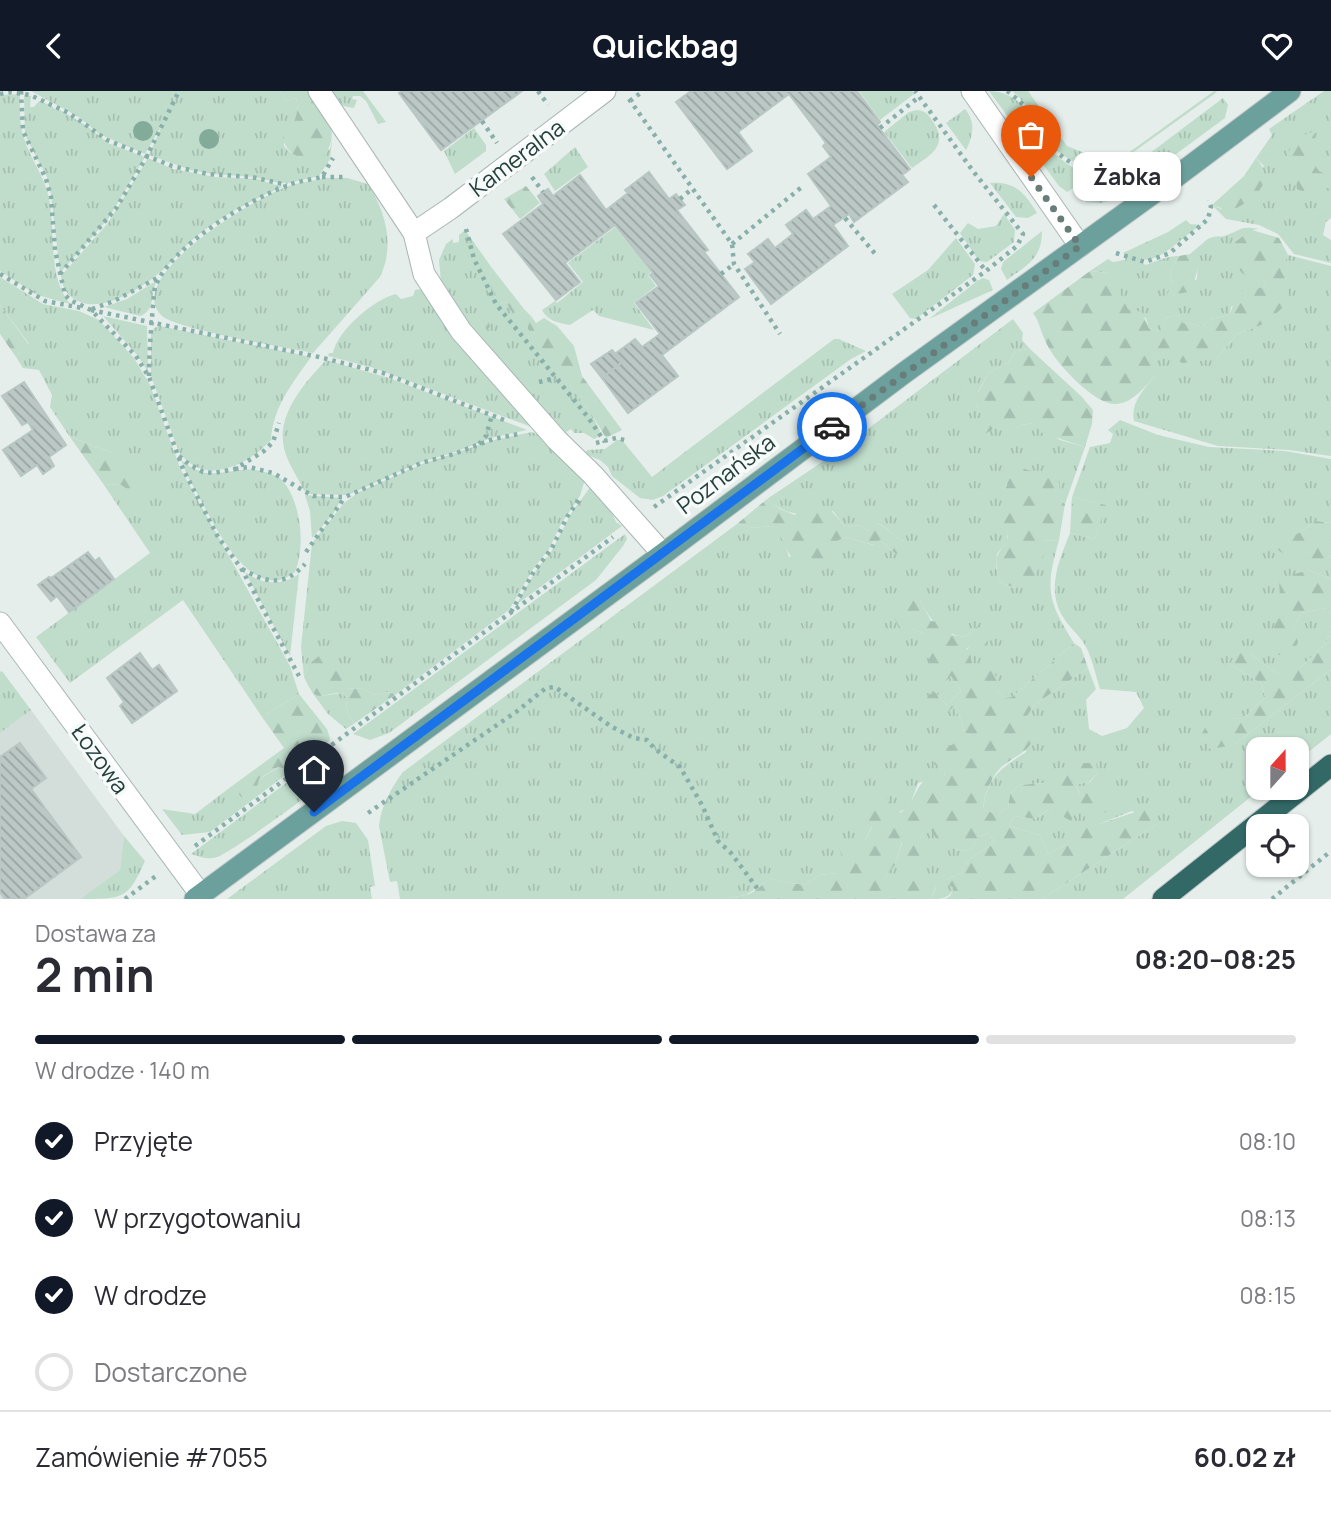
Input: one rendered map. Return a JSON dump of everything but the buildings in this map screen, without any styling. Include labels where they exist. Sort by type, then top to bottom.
[{"type":"highway","points":[[1163,899],[1331,765]]},
{"type":"main road","name":"Poznańska","points":[[198,897],[904,373],[1290,91]]},
{"type":"street","points":[[319,91],[414,233],[424,274],[461,331],[663,554]]},
{"type":"street","name":"Kameralna","points":[[414,233],[606,91]]},
{"type":"street","points":[[972,91],[1080,246]]},
{"type":"street","name":"Łozowa","points":[[0,623],[198,897]]},
{"type":"path","points":[[60,275],[108,220],[147,156],[179,91]]},
{"type":"path","points":[[538,91],[548,106]]},
{"type":"path","points":[[622,91],[732,244],[734,264],[780,334]]},
{"type":"path","points":[[188,851],[633,522],[986,271],[1017,246],[1023,234],[915,91]]},
{"type":"path","points":[[1007,91],[1018,99],[1039,124],[1046,143],[1070,162],[1100,180]]},
{"type":"path","points":[[21,92],[23,131],[43,172],[51,197],[55,250],[62,288],[70,300],[91,310],[136,356],[149,377],[183,469],[218,537],[241,568],[299,676]]},
{"type":"path","points":[[0,94],[21,92],[69,113],[107,140],[147,156],[199,172],[252,177],[287,185]]},
{"type":"path","points":[[880,128],[919,97]]},
{"type":"path","points":[[482,121],[499,146]]},
{"type":"path","points":[[91,310],[114,302],[160,276],[204,233],[255,200],[287,185],[322,177],[346,129]]},
{"type":"path","points":[[532,177],[543,192]]},
{"type":"path","points":[[732,244],[803,186]]},
{"type":"path","points":[[680,199],[693,188]]},
{"type":"path","points":[[1115,253],[1145,262],[1170,253],[1208,219],[1211,207],[1209,200]]},
{"type":"path","points":[[934,205],[986,271]]},
{"type":"path","points":[[845,218],[877,256]]},
{"type":"path","points":[[466,228],[474,259],[496,304],[605,442]]},
{"type":"path","points":[[721,274],[734,264]]},
{"type":"path","points":[[0,274],[45,301],[151,321],[383,373],[512,423]]},
{"type":"path","points":[[149,377],[154,291],[160,276]]},
{"type":"path","points":[[235,469],[264,451],[272,442],[279,423]]},
{"type":"path","points":[[177,453],[203,472],[214,473],[249,467],[273,473],[313,496],[345,497],[421,463],[531,430],[557,440],[593,444],[616,438],[629,440]]},
{"type":"path","points":[[509,616],[533,572],[552,548],[567,517],[593,475]]},
{"type":"path","points":[[306,552],[345,497]]},
{"type":"path","points":[[241,568],[257,577],[274,581],[291,578],[305,564]]},
{"type":"path","points":[[368,813],[516,712],[545,688],[555,687],[612,727],[634,738],[648,740],[655,749],[680,767],[702,805],[718,841],[731,853],[760,892]]},
{"type":"path","points":[[1272,899],[1331,851]]},
{"type":"path","points":[[125,899],[162,871]]},
{"type":"shaded area","points":[[31,710],[124,836],[120,870],[80,899],[0,899],[0,733]]},
{"type":"green space","points":[[31,91],[280,91],[286,101],[296,98],[297,104],[296,119],[284,137],[284,146],[291,153],[330,149],[332,140],[330,159],[319,176],[288,183],[191,170],[149,155],[162,125],[145,154],[99,134],[79,117]]},
{"type":"green space","points":[[280,91],[311,91],[322,108],[332,132],[331,141],[322,159],[303,159],[288,149],[283,137],[295,119],[297,104],[296,98],[286,101]]},
{"type":"green space","points":[[328,91],[363,91],[386,122],[378,124],[366,101],[360,96],[353,96],[352,99],[357,100],[354,108],[339,104]]},
{"type":"green space","points":[[859,91],[912,91],[914,94],[880,120]]},
{"type":"green space","points":[[989,91],[1007,95],[1022,105],[1045,144],[1088,179],[1067,192],[1059,186]]},
{"type":"green space","points":[[1012,91],[1028,91],[1067,146],[1113,164],[1214,91],[1217,92],[1110,169],[1102,169],[1078,163],[1056,150],[1025,104]]},
{"type":"green space","points":[[1324,91],[1331,91],[1331,218],[1326,222],[1323,235],[1331,240],[1331,263],[1294,254],[1278,234],[1259,225],[1226,219],[1212,205],[1221,209],[1264,166],[1256,158],[1272,135],[1269,129]]},
{"type":"green space","points":[[20,95],[22,133],[47,191],[55,267],[63,293],[70,304],[37,295],[0,271],[0,96]]},
{"type":"green space","points":[[24,95],[31,96],[30,107],[34,107],[39,101],[50,105],[87,126],[108,143],[145,157],[108,219],[60,273],[47,177],[25,135]]},
{"type":"green space","points":[[1223,98],[1228,105],[1225,118],[1115,199],[1101,203],[1085,202]]},
{"type":"green space","points":[[965,109],[971,119],[972,129],[966,150],[946,123]]},
{"type":"green space","points":[[917,110],[929,116],[939,138],[935,150],[912,168],[884,132],[909,112]]},
{"type":"green space","points":[[474,128],[486,145],[486,151],[455,174],[444,151]]},
{"type":"green space","points":[[1314,131],[1315,142],[1308,156],[1319,171],[1331,177],[1331,188],[1320,188],[1311,195],[1297,189],[1296,179],[1301,170],[1288,154],[1294,139]]},
{"type":"green space","points":[[575,147],[588,167],[555,191],[544,174]]},
{"type":"green space","points":[[148,158],[173,169],[215,177],[257,179],[282,187],[238,208],[208,228],[164,269],[135,290],[99,304],[78,301],[66,291],[61,276],[108,223]]},
{"type":"green space","points":[[1256,158],[1264,175],[1260,190],[1247,202],[1230,211],[1212,205],[1244,176]]},
{"type":"green space","points":[[326,178],[347,178],[368,184],[380,206],[388,241],[385,265],[380,277],[313,353],[188,327],[162,316],[154,300],[160,281],[176,260],[199,240],[273,193],[293,185]]},
{"type":"green space","points":[[990,183],[1013,186],[1037,213],[1028,218],[1016,217]]},
{"type":"green space","points":[[526,186],[540,203],[520,219],[504,199]]},
{"type":"green space","points":[[1004,214],[1015,230],[1014,242],[987,262],[979,261],[960,233],[968,223],[978,229],[996,226]]},
{"type":"green space","points":[[1186,220],[1190,224],[1202,225],[1165,253],[1141,259],[1140,262],[1146,265],[1179,256],[1170,272],[1173,283],[1169,298],[1197,279],[1198,255],[1205,241],[1245,228],[1259,229],[1252,230],[1265,286],[1231,307],[1229,315],[1211,319],[1202,326],[1182,323],[1179,315],[1165,318],[1161,331],[1149,328],[1146,318],[1128,309],[1108,273],[1090,271],[1108,259],[1113,262],[1125,260],[1128,255],[1123,253],[1168,232]]},
{"type":"green space","points":[[615,227],[651,272],[648,275],[656,286],[634,303],[654,330],[599,316],[593,310],[570,325],[550,319],[542,310],[555,301],[557,303],[583,282],[568,263]]},
{"type":"green space","points":[[465,230],[492,268],[488,282],[496,297],[493,306],[485,305],[489,327],[488,319],[503,302],[517,314],[524,309],[531,316],[529,329],[592,415],[600,431],[598,437],[594,439],[584,433],[574,433],[571,429],[566,432],[569,435],[565,436],[481,342],[441,282],[439,260],[446,244],[453,239],[453,243],[459,242],[459,235]]},
{"type":"green space","points":[[1252,230],[1279,238],[1288,255],[1281,271],[1287,282],[1289,302],[1264,324],[1237,334],[1216,359],[1182,363],[1167,351],[1155,359],[1155,376],[1144,388],[1126,402],[1117,404],[1099,399],[1088,391],[1066,371],[1050,350],[1033,313],[1090,271],[1108,273],[1120,282],[1119,292],[1128,309],[1142,312],[1149,328],[1161,331],[1165,318],[1179,315],[1183,323],[1202,326],[1211,319],[1229,315],[1238,294],[1248,287],[1257,289],[1265,286],[1263,280],[1242,273],[1230,254],[1235,242]]},
{"type":"green space","points":[[1042,231],[1036,255],[1007,280],[1001,269],[1003,262]]},
{"type":"green space","points":[[956,238],[975,264],[973,275],[916,319],[910,318],[892,294],[928,270]]},
{"type":"green space","points":[[1203,243],[1195,280],[1189,292],[1175,294],[1169,299],[1166,296],[1173,283],[1170,272],[1179,256],[1190,254]]},
{"type":"green space","points":[[1288,255],[1331,266],[1331,456],[1289,450],[1218,446],[1134,421],[1136,402],[1155,376],[1155,359],[1167,350],[1216,359],[1237,334],[1264,324],[1287,282],[1280,271]]},
{"type":"green space","points":[[492,268],[524,309],[517,314],[503,302],[501,316],[488,319],[490,327],[486,329],[482,325],[484,319],[481,311],[485,305],[493,305],[496,297],[488,282]]},
{"type":"green space","points":[[0,277],[43,304],[79,311],[99,320],[134,358],[150,385],[180,468],[290,666],[299,694],[262,717],[183,600],[70,683],[36,637],[150,553],[104,485],[120,484],[113,453],[70,437],[50,407],[52,395],[39,370],[23,368],[16,357],[29,344],[0,305]]},
{"type":"green space","points":[[983,278],[989,280],[993,290],[929,319],[977,281]]},
{"type":"green space","points":[[156,281],[150,306],[145,314],[140,316],[104,307],[127,299]]},
{"type":"green space","points":[[419,289],[427,295],[537,429],[374,368],[328,356],[333,353],[341,335],[367,309],[396,294],[401,299],[413,296],[415,290]]},
{"type":"green space","points":[[0,305],[29,345],[16,357],[0,334]]},
{"type":"green space","points":[[103,316],[147,326],[148,372],[138,356]]},
{"type":"green space","points":[[531,316],[536,323],[544,318],[557,326],[574,346],[582,376],[622,430],[606,438],[528,329]]},
{"type":"green space","points":[[1013,319],[1023,333],[1022,340],[1030,349],[1016,351],[1008,363],[989,372],[977,394],[968,389],[961,393],[976,404],[983,417],[996,427],[1009,432],[1021,425],[1034,423],[1060,440],[1085,447],[1065,504],[1041,481],[1006,485],[1003,520],[1008,532],[1007,541],[997,554],[996,568],[1001,583],[1016,588],[1041,541],[1059,540],[1050,583],[1051,594],[1058,615],[1074,643],[1012,697],[1004,698],[997,691],[997,677],[950,668],[971,645],[977,626],[965,637],[949,633],[932,620],[920,600],[913,629],[924,634],[939,686],[951,676],[961,691],[947,705],[934,691],[924,700],[953,707],[961,719],[964,732],[979,741],[978,749],[945,772],[944,776],[918,783],[909,807],[872,826],[865,841],[838,873],[819,875],[805,885],[772,878],[746,895],[721,899],[400,899],[397,881],[390,882],[379,826],[387,797],[403,772],[737,524],[753,528],[772,526],[783,537],[789,557],[846,537],[873,545],[880,540],[896,554],[905,539],[902,541],[877,523],[867,531],[860,525],[845,527],[833,511],[798,514],[783,510],[767,499],[840,450]]},
{"type":"green space","points":[[160,326],[311,357],[280,406],[271,440],[250,458],[225,469],[201,469],[189,463],[179,452],[151,376],[151,334],[154,328]]},
{"type":"green space","points":[[834,339],[866,351],[851,359],[663,496],[653,500],[640,498],[612,476],[608,467],[600,460],[585,454],[587,450],[605,449],[617,440],[622,440],[652,477]]},
{"type":"green space","points":[[1030,349],[1093,410],[1085,447],[1042,433],[1033,423],[1021,425],[1009,433],[996,427],[985,434],[977,426],[983,417],[976,404],[964,402],[961,392],[968,389],[978,393],[989,372],[1008,363],[1016,351]]},
{"type":"green space","points":[[326,360],[389,378],[527,430],[491,438],[418,463],[348,495],[308,494],[285,453],[284,423],[294,400]]},
{"type":"green space","points":[[1120,420],[1158,435],[1209,447],[1285,451],[1331,459],[1331,523],[1316,521],[1297,534],[1327,559],[1331,555],[1331,579],[1308,570],[1293,628],[1301,613],[1326,608],[1331,615],[1331,631],[1326,643],[1300,668],[1277,674],[1250,654],[1230,664],[1262,684],[1265,697],[1244,718],[1209,720],[1234,745],[1331,669],[1331,734],[1309,751],[1309,737],[1246,737],[1247,800],[1123,899],[1042,899],[1157,824],[1132,811],[1099,824],[1083,824],[1068,844],[1048,854],[1040,835],[1009,826],[1014,816],[1035,819],[1080,796],[1076,784],[1090,782],[1098,773],[1073,771],[1044,783],[1019,785],[1010,794],[1008,807],[997,815],[983,809],[992,781],[1009,763],[1026,752],[1026,718],[1034,705],[1088,668],[1096,689],[1086,700],[1089,729],[1102,736],[1127,728],[1144,708],[1136,692],[1100,689],[1086,647],[1063,617],[1055,596],[1056,575],[1070,533],[1095,539],[1105,505],[1072,497],[1090,447],[1110,443],[1113,434],[1108,430]]},
{"type":"green space","points":[[532,432],[546,438],[585,479],[580,496],[509,610],[395,695],[388,692],[373,695],[365,689],[345,688],[342,681],[308,665],[304,677],[301,647],[312,543],[344,503],[359,492],[422,464],[494,440]]},
{"type":"green space","points":[[70,437],[113,453],[145,482],[139,498],[120,484],[104,485]]},
{"type":"green space","points":[[181,460],[204,472],[253,470],[280,478],[293,497],[300,523],[300,549],[295,572],[280,580],[265,579],[239,561],[218,531]]},
{"type":"green space","points":[[1018,467],[1032,471],[1041,481],[1050,477],[1059,482],[1060,499],[1065,504],[1059,540],[1042,541],[1047,548],[1033,581],[1016,588],[1001,583],[996,563],[1008,536],[1003,520],[1005,491]]},
{"type":"green space","points":[[591,486],[609,506],[616,522],[622,526],[516,605],[538,567],[550,554],[572,512]]},
{"type":"green space","points":[[305,495],[342,498],[333,514],[312,538],[310,511]]},
{"type":"green space","points":[[1072,497],[1106,505],[1095,539],[1070,533]]},
{"type":"green space","points":[[767,499],[780,509],[795,515],[801,507],[823,506],[845,527],[860,525],[867,531],[876,523],[902,541],[906,538],[906,550],[896,554],[880,540],[874,545],[846,537],[832,543],[823,565],[800,567],[772,526],[753,528],[737,524]]},
{"type":"green space","points":[[1316,521],[1331,523],[1331,555],[1327,559],[1288,558],[1277,549],[1286,532],[1297,534]]},
{"type":"green space","points":[[625,534],[627,539],[623,546],[596,580],[389,733],[370,740],[353,734]]},
{"type":"green space","points":[[1308,570],[1331,579],[1331,615],[1326,608],[1301,613],[1293,628],[1298,642],[1293,654],[1277,655],[1269,642],[1275,624],[1267,613],[1280,598],[1279,579]]},
{"type":"green space","points":[[245,572],[265,582],[286,581],[299,574],[290,656]]},
{"type":"green space","points":[[910,597],[920,600],[931,621],[946,623],[952,635],[965,637],[977,626],[987,637],[988,644],[982,649],[972,645],[966,649],[971,656],[970,664],[956,667],[988,666],[997,677],[997,691],[1004,698],[1012,697],[1074,643],[1081,648],[1088,668],[1034,705],[1026,718],[1032,729],[1030,745],[996,773],[987,790],[983,809],[997,815],[1008,807],[1010,794],[1019,785],[1044,783],[1047,775],[1061,767],[1073,771],[1079,763],[1096,763],[1098,773],[1089,782],[1076,785],[1080,796],[1088,791],[1107,798],[1109,809],[1099,818],[1085,817],[1078,806],[1071,821],[1050,809],[1035,819],[1014,816],[1009,826],[1040,835],[1048,854],[1068,844],[1082,824],[1099,824],[1144,809],[1156,813],[1157,824],[1042,899],[945,899],[954,888],[947,884],[946,880],[961,873],[967,861],[995,842],[988,833],[979,837],[970,850],[959,851],[948,842],[939,843],[928,825],[920,838],[927,856],[919,866],[907,867],[902,842],[895,865],[882,881],[902,874],[909,884],[924,873],[929,885],[936,886],[931,899],[721,899],[749,894],[772,878],[805,885],[819,875],[837,873],[844,864],[839,848],[848,840],[865,841],[872,827],[857,815],[867,799],[884,796],[900,813],[931,774],[944,776],[945,772],[934,764],[945,747],[964,741],[978,749],[978,741],[964,732],[961,719],[953,707],[939,721],[923,700],[934,691],[947,705],[961,691],[951,676],[940,687],[929,670],[929,658],[920,646],[924,634],[913,629],[901,633],[894,617],[895,605]]},
{"type":"green space","points":[[1331,631],[1331,669],[1234,745],[1210,749],[1202,734],[1209,719],[1244,718],[1265,697],[1262,684],[1230,664],[1237,651],[1250,654],[1277,674],[1301,667],[1326,643]]},
{"type":"green space","points":[[319,656],[335,657],[345,668],[342,681],[346,688],[365,689],[373,695],[388,692],[395,695],[355,723],[349,715],[347,699],[343,693],[316,695],[304,677],[308,665]]},
{"type":"green space","points":[[2,671],[31,710],[0,733],[0,672]]},
{"type":"green space","points":[[311,691],[320,696],[343,693],[347,699],[349,715],[355,723],[346,729],[328,714]]},
{"type":"green space","points":[[299,694],[327,729],[329,741],[292,770],[278,767],[259,779],[256,790],[242,798],[232,786],[284,748],[262,717]]},
{"type":"green space","points":[[325,754],[328,766],[320,784],[287,811],[217,857],[207,858],[191,854]]},
{"type":"green space","points":[[279,767],[292,770],[210,832],[182,835],[162,809],[195,814],[232,786],[243,798],[258,780]]},
{"type":"green space","points":[[342,821],[356,823],[368,840],[375,886],[370,887],[372,899],[227,899],[326,826]]},
{"type":"green space","points":[[928,824],[959,851],[970,850],[979,837],[988,833],[995,842],[967,861],[961,873],[946,880],[955,887],[950,894],[942,898],[931,899],[936,887],[881,882],[895,865],[903,840],[920,838]]},
{"type":"green space","points":[[124,836],[145,861],[134,883],[129,890],[115,897],[80,899],[120,870]]},
{"type":"way so far","points":[[832,427],[1080,246],[1031,177]]},
{"type":"place","name":"Żabka","points":[[1031,177]]},
{"type":"route","points":[[314,812],[832,427]]}]
